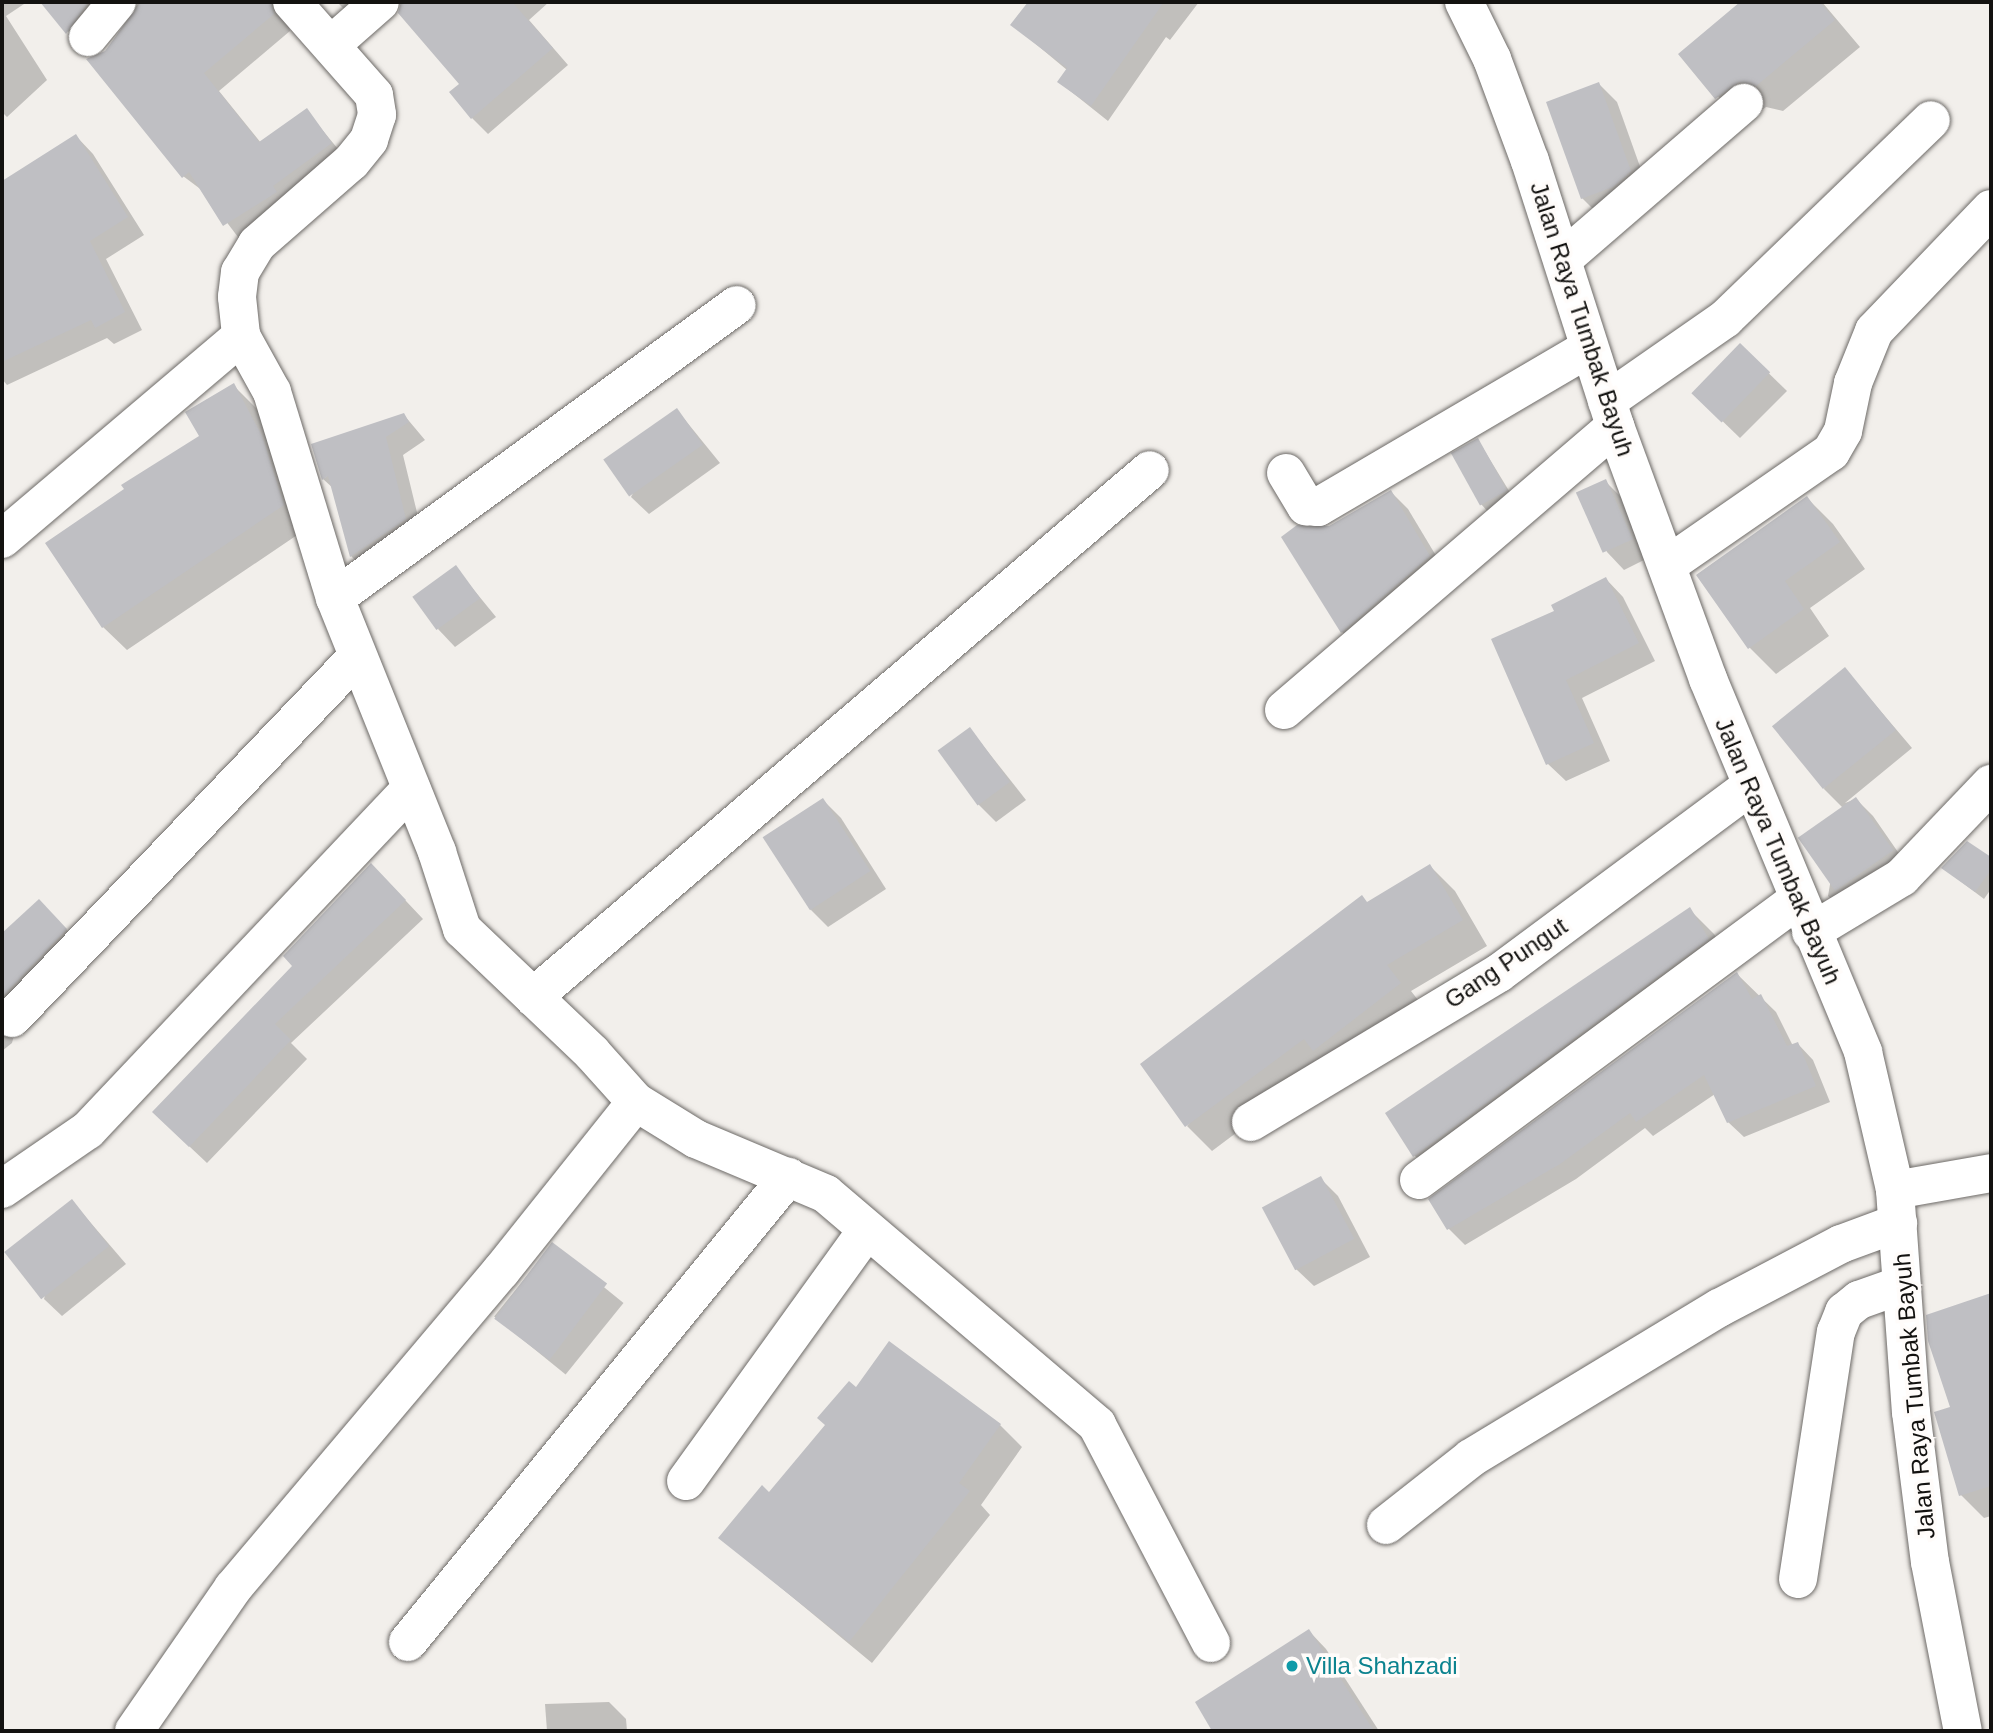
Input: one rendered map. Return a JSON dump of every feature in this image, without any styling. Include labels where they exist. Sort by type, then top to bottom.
[{"type":"street","points":[[88,37],[117,2]]},
{"type":"street","points":[[292,2],[374,95],[373,128],[351,162],[257,244],[240,272],[236,297],[241,335],[272,392],[335,598],[411,789],[462,929],[636,1102],[696,1139],[826,1194],[1097,1425],[1211,1643]]},
{"type":"street","points":[[331,44],[380,2]]},
{"type":"street","name":"Jalan Raya Tumbak Bayuh","points":[[1464,2],[1492,59],[1563,259],[1611,414],[1669,564],[1749,787],[1863,1052],[1897,1207],[1901,1285],[1930,1562],[1963,1731]]},
{"type":"street","points":[[1563,259],[1744,103]]},
{"type":"street","points":[[1284,710],[1611,414],[1725,318],[1931,120]]},
{"type":"street","points":[[1669,564],[1831,452],[1843,431],[1853,383],[1874,331],[1991,209]]},
{"type":"street","points":[[335,598],[737,305]]},
{"type":"street","points":[[2,539],[241,335]]},
{"type":"street","points":[[1286,473],[1306,506],[1318,507],[1589,348]]},
{"type":"street","points":[[533,997],[1150,470]]},
{"type":"street","points":[[12,1018],[357,657]]},
{"type":"street","points":[[1419,1180],[1804,916],[1902,877],[1991,784]]},
{"type":"street","name":"Gang Pungut","points":[[1251,1122],[1499,972],[1749,787]]},
{"type":"street","points":[[2,1189],[88,1130],[411,789]]},
{"type":"street","points":[[134,1731],[233,1588],[501,1271],[636,1102]]},
{"type":"street","points":[[1387,1525],[1471,1458],[1719,1308],[1841,1244],[1897,1207],[1991,1173]]},
{"type":"street","points":[[408,1642],[788,1177]]},
{"type":"street","points":[[686,1481],[867,1230]]},
{"type":"street","points":[[1798,1579],[1836,1332],[1844,1312],[1859,1300],[1901,1285]]},
{"type":"building","points":[[40,2],[85,2],[87,4],[66,34]]},
{"type":"building","points":[[141,2],[271,2],[274,14],[204,73],[259,142],[307,108],[332,143],[273,186],[277,192],[223,226],[189,172],[182,178],[86,59],[105,51]]},
{"type":"building","points":[[401,2],[512,2],[553,48],[471,119],[449,92],[459,84],[398,13]]},
{"type":"building","points":[[1028,2],[1164,2],[1091,106],[1057,82],[1067,68],[1010,25]]},
{"type":"building","points":[[1740,2],[1820,2],[1835,20],[1756,86],[1739,82],[1715,99],[1678,54]]},
{"type":"building","points":[[1599,82],[1631,171],[1613,187],[1581,199],[1546,102]]},
{"type":"building","points":[[76,134],[128,217],[90,241],[125,312],[95,328],[91,320],[2,362],[2,181]]},
{"type":"building","points":[[1740,343],[1770,372],[1722,423],[1691,393]]},
{"type":"building","points":[[234,383],[262,436],[284,505],[102,628],[45,543],[124,489],[121,485],[199,436],[185,412]]},
{"type":"building","points":[[677,408],[703,445],[629,496],[603,460]]},
{"type":"building","points":[[404,413],[409,422],[386,437],[406,519],[350,557],[328,476],[322,480],[311,444]]},
{"type":"building","points":[[1478,438],[1507,490],[1480,506],[1451,453]]},
{"type":"building","points":[[1606,479],[1633,539],[1603,553],[1576,492]]},
{"type":"building","points":[[1391,490],[1430,556],[1341,633],[1281,537],[1297,525],[1329,526]]},
{"type":"building","points":[[1807,496],[1840,542],[1785,581],[1804,609],[1748,649],[1696,575]]},
{"type":"building","points":[[456,565],[480,598],[436,630],[412,597]]},
{"type":"building","points":[[1606,577],[1639,643],[1566,680],[1594,743],[1546,765],[1491,639],[1554,611],[1551,605]]},
{"type":"building","points":[[1845,667],[1896,730],[1823,789],[1772,726]]},
{"type":"building","points":[[970,727],[1010,782],[978,806],[938,751]]},
{"type":"building","points":[[1856,797],[1893,850],[1835,891],[1798,838]]},
{"type":"building","points":[[823,798],[870,871],[810,910],[763,837]]},
{"type":"building","points":[[1967,841],[1991,857],[1991,870],[1975,892],[1941,868]]},
{"type":"building","points":[[371,863],[406,900],[275,1024],[291,1040],[189,1147],[152,1112],[292,966],[283,956]]},
{"type":"building","points":[[1430,864],[1463,920],[1387,965],[1401,983],[1313,1051],[1304,1039],[1185,1127],[1140,1064],[1362,895],[1367,902]]},
{"type":"building","points":[[39,899],[67,929],[2,997],[2,933]]},
{"type":"building","points":[[1690,907],[1709,939],[1413,1157],[1385,1113]]},
{"type":"building","points":[[1737,972],[1752,999],[1761,994],[1787,1046],[1798,1042],[1816,1086],[1727,1123],[1704,1075],[1636,1122],[1630,1113],[1560,1164],[1447,1230],[1428,1199]]},
{"type":"building","points":[[1321,1176],[1354,1239],[1295,1270],[1262,1207]]},
{"type":"building","points":[[72,1199],[109,1246],[41,1299],[4,1252]]},
{"type":"building","points":[[552,1242],[607,1284],[549,1360],[494,1319]]},
{"type":"building","points":[[1991,1293],[1991,1486],[1959,1496],[1934,1412],[1950,1407],[1928,1341],[1926,1315]]},
{"type":"building","points":[[889,1341],[1001,1424],[959,1483],[970,1491],[849,1642],[718,1538],[762,1485],[769,1492],[825,1425],[817,1418],[849,1381],[856,1387]]},
{"type":"building","name":"Villa Shahzadi","points":[[1309,1629],[1374,1731],[1212,1731],[1195,1702]]},
{"type":"place","name":"Villa Shahzadi","points":[[1292,1666]]}]
